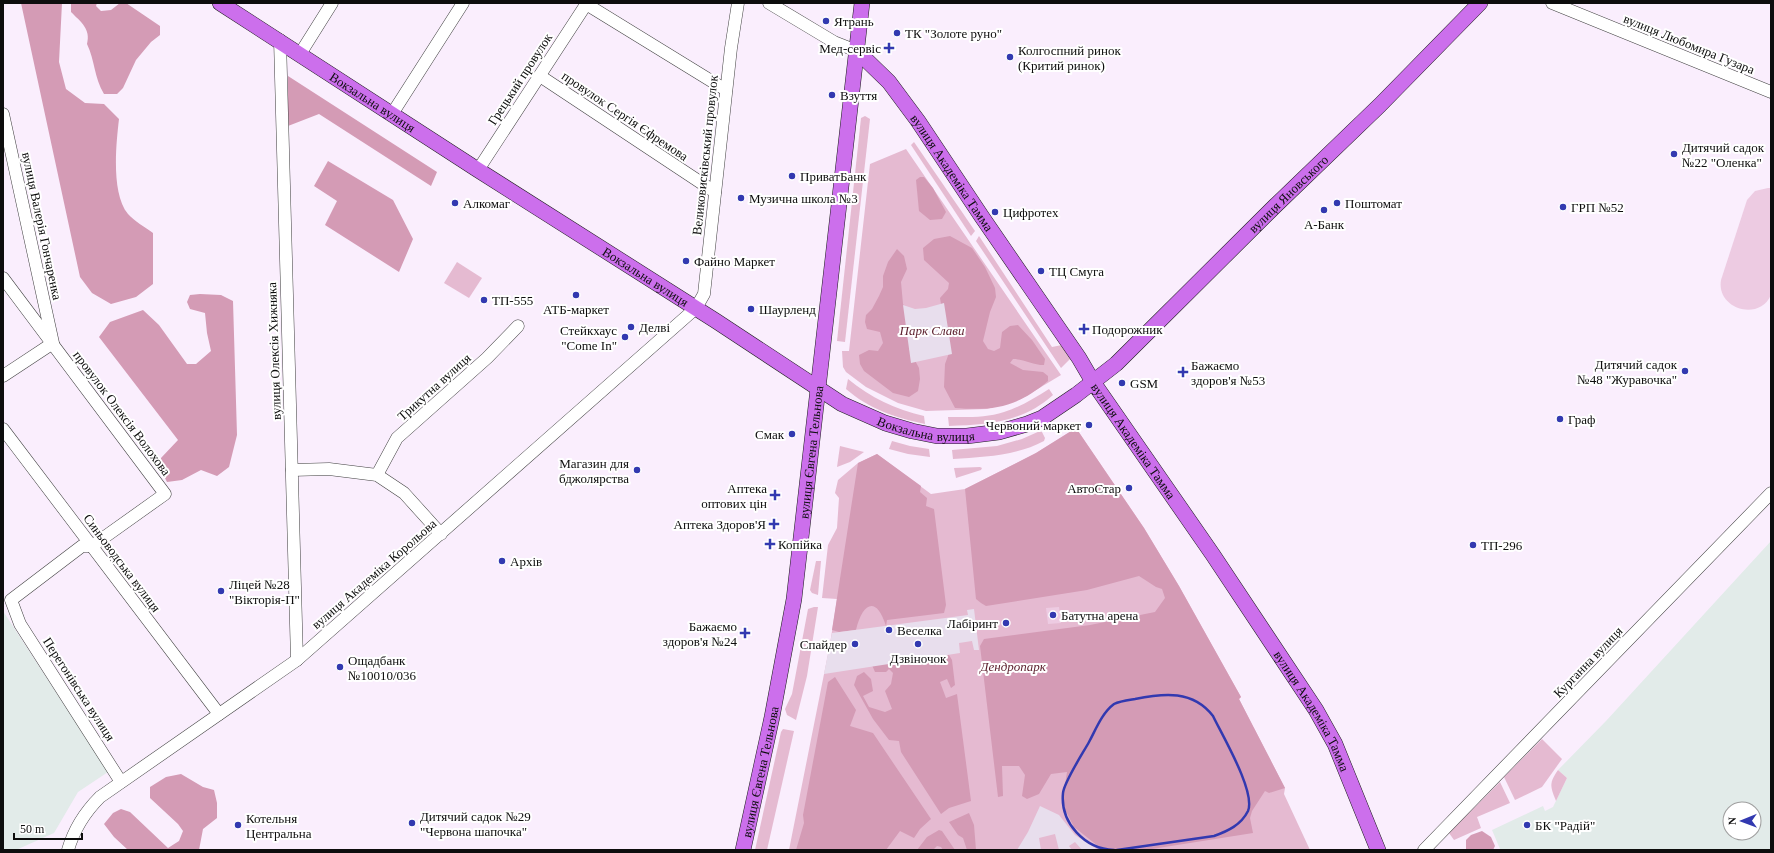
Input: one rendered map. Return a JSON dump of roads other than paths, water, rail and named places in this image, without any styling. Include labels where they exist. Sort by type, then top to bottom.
[{"type":"main road","name":"Вокзальна вулиця","points":[[220,3],[280,40],[478,170],[696,308],[842,404],[885,423],[912,431],[937,436],[967,436],[999,432],[1042,418],[1093,382]]},
{"type":"main road","name":"вулиця Євгена Тельнова","points":[[742,850],[772,717],[794,599],[862,3]]},
{"type":"main road","name":"вулиця Яновського","points":[[1093,382],[1116,364],[1275,206],[1380,105],[1480,3]]},
{"type":"main road","name":"вулиця Академіка Тамма","points":[[857,51],[889,82],[918,121],[1079,358],[1093,382],[1200,536],[1316,710],[1335,744],[1378,850]]},
{"type":"street","points":[[300,54],[332,3]]},
{"type":"street","points":[[392,114],[463,3]]},
{"type":"street","points":[[586,3],[726,90]]},
{"type":"street","name":"Грецький провулок","points":[[478,170],[586,3]]},
{"type":"street","name":"Великовисківський провулок","points":[[696,308],[704,294],[726,90],[738,3]]},
{"type":"street","points":[[769,3],[834,42],[857,51]]},
{"type":"street","name":"вулиця Любомира Гузара","points":[[1552,3],[1771,92]]},
{"type":"street","name":"вулиця Олексія Хижняка","points":[[280,40],[297,660]]},
{"type":"street","name":"провулок Сергія Єфремова","points":[[540,76],[715,192]]},
{"type":"street","name":"вулиця Валерія Гончаренка","points":[[3,114],[53,344]]},
{"type":"street","name":"провулок Олексія Волохова","points":[[3,278],[165,494],[92,546]]},
{"type":"street","name":"вулиця Академіка Корольова","points":[[68,850],[74,832],[89,808],[121,782],[297,660],[696,308]]},
{"type":"street","name":"Трикутна вулиця","points":[[377,475],[397,438],[487,358],[518,326]]},
{"type":"street","points":[[3,376],[53,344]]},
{"type":"street","name":"Синьоводська вулиця","points":[[3,430],[219,714]]},
{"type":"street","points":[[292,470],[329,469],[377,475],[404,494],[441,534]]},
{"type":"street","name":"Курганна вулиця","points":[[1424,850],[1771,493]]},
{"type":"street","name":"Перегонівська вулиця","points":[[92,546],[82,546],[11,600],[20,624],[121,782]]},
{"type":"railway","points":[[1114,850],[1093,845],[1076,832],[1070,824],[1063,804],[1063,793],[1074,768],[1106,712],[1114,704],[1157,695],[1177,696],[1196,702],[1213,716],[1230,749],[1247,791],[1249,802],[1248,811],[1242,820],[1234,827],[1214,836],[1117,850]]},
{"type":"place","name":"Ятрань","points":[[826,21]]},
{"type":"place","name":"ТК \"Золоте руно\"","points":[[897,33]]},
{"type":"place","name":"Мед-сервіс","points":[[889,48]]},
{"type":"place","name":"Колгоспний ринок (Критий ринок)","points":[[1010,57]]},
{"type":"place","name":"Взуття","points":[[832,95]]},
{"type":"place","name":"Дитячий садок №22 \"Оленка\"","points":[[1674,154]]},
{"type":"place","name":"ПриватБанк","points":[[792,176]]},
{"type":"place","name":"Музична школа №3","points":[[741,198]]},
{"type":"place","name":"Алкомаг","points":[[455,203]]},
{"type":"place","name":"Поштомат","points":[[1337,203]]},
{"type":"place","name":"ГРП №52","points":[[1563,207]]},
{"type":"place","name":"А-Банк","points":[[1324,210]]},
{"type":"place","name":"Цифротех","points":[[995,212]]},
{"type":"place","name":"Файно Маркет","points":[[686,261]]},
{"type":"place","name":"ТЦ Смуга","points":[[1041,271]]},
{"type":"place","name":"АТБ-маркет","points":[[576,295]]},
{"type":"place","name":"ТП-555","points":[[484,300]]},
{"type":"place","name":"Шаурленд","points":[[751,309]]},
{"type":"place","name":"Делві","points":[[631,327]]},
{"type":"place","name":"Подорожник","points":[[1084,329]]},
{"type":"place","name":"Стейкхаус \"Come In\"","points":[[625,337]]},
{"type":"place","name":"Дитячий садок №48 \"Журавочка\"","points":[[1685,371]]},
{"type":"place","name":"Бажаємо здоров'я №53","points":[[1183,372]]},
{"type":"place","name":"GSM","points":[[1122,383]]},
{"type":"place","name":"Граф","points":[[1560,419]]},
{"type":"place","name":"Червоний маркет","points":[[1089,425]]},
{"type":"place","name":"Смак","points":[[792,434]]},
{"type":"place","name":"Магазин для бджолярства","points":[[637,470]]},
{"type":"place","name":"АвтоСтар","points":[[1129,488]]},
{"type":"place","name":"Аптека оптових цін","points":[[775,495]]},
{"type":"place","name":"Аптека Здоров'Я","points":[[774,524]]},
{"type":"place","name":"Копійка","points":[[770,544]]},
{"type":"place","name":"ТП-296","points":[[1473,545]]},
{"type":"place","name":"Архів","points":[[502,561]]},
{"type":"place","name":"Ліцей №28 \"Вікторія-П\"","points":[[221,591]]},
{"type":"place","name":"Батутна арена","points":[[1053,615]]},
{"type":"place","name":"Лабіринт","points":[[1006,623]]},
{"type":"place","name":"Веселка","points":[[889,630]]},
{"type":"place","name":"Бажаємо здоров'я №24","points":[[745,633]]},
{"type":"place","name":"Спайдер","points":[[855,644]]},
{"type":"place","name":"Дзвіночок","points":[[918,644]]},
{"type":"place","name":"Ощадбанк №10010/036","points":[[340,667]]},
{"type":"place","name":"Дитячий садок №29 \"Червона шапочка\"","points":[[412,823]]},
{"type":"place","name":"Котельня Центральна","points":[[238,825]]},
{"type":"place","name":"БК \"Радій\"","points":[[1527,825]]},
{"type":"park label","name":"Парк Слави","points":[[932,330]]},
{"type":"park label","name":"Дендропарк","points":[[1013,666]]}]
